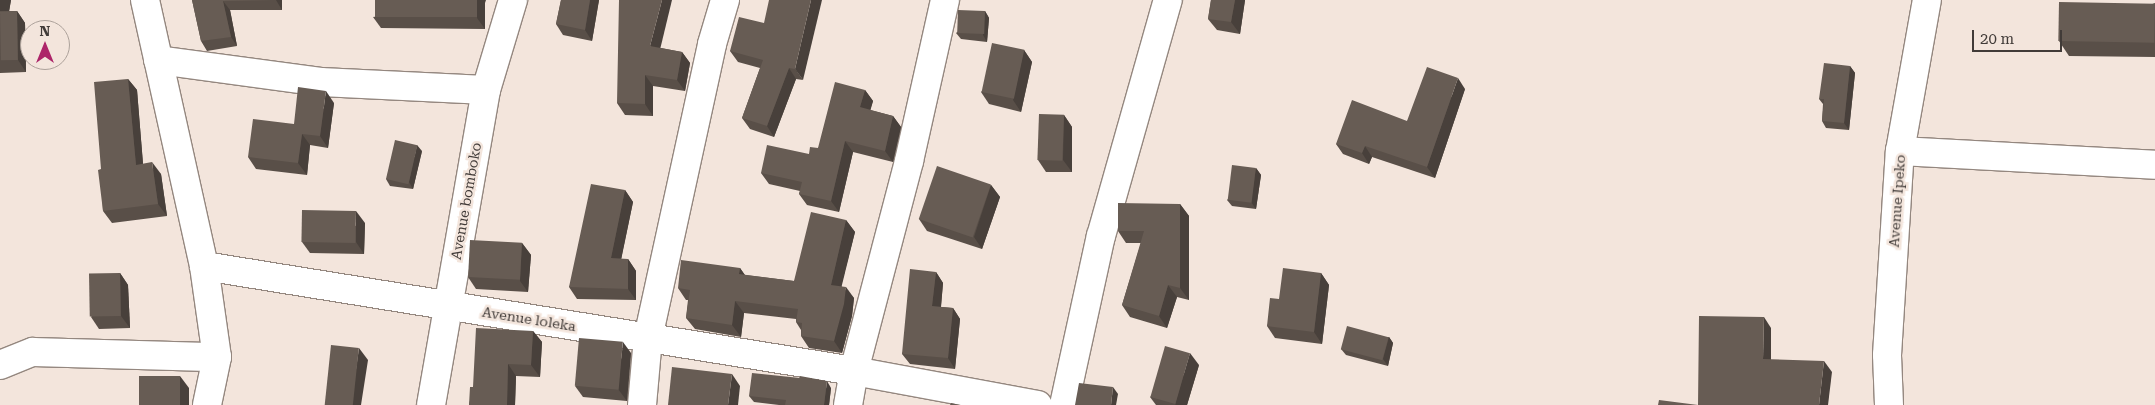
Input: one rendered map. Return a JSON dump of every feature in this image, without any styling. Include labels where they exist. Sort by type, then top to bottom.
[{"type":"street","points":[[145,0],[204,266],[217,357],[207,405]]},
{"type":"street","name":"Avenue bomboko","points":[[431,405],[486,90],[513,0]]},
{"type":"street","points":[[642,405],[648,338],[712,44],[724,0]]},
{"type":"street","points":[[848,405],[854,371],[909,161],[945,0]]},
{"type":"street","points":[[1064,405],[1101,236],[1168,0]]},
{"type":"street","name":"Avenue Ipeko","points":[[1889,405],[1887,355],[1900,151],[1927,0]]},
{"type":"street","points":[[158,60],[321,82],[486,90]]},
{"type":"street","points":[[1900,151],[2155,165]]},
{"type":"street","name":"Avenue loleka","points":[[204,266],[854,371],[1038,405]]},
{"type":"street","points":[[0,365],[34,352],[217,357]]},
{"type":"building","points":[[192,0],[276,0],[223,1],[231,37],[201,41]]},
{"type":"building","points":[[375,0],[477,0],[477,17],[375,17]]},
{"type":"building","points":[[561,0],[590,0],[585,30],[556,24]]},
{"type":"building","points":[[619,0],[662,0],[650,46],[682,52],[677,80],[645,75],[645,104],[617,103]]},
{"type":"building","points":[[769,0],[811,0],[795,69],[789,68],[767,126],[742,118],[763,60],[730,51],[739,17],[764,23]]},
{"type":"building","points":[[1211,0],[1235,0],[1231,22],[1208,19]]},
{"type":"building","points":[[2059,2],[2155,4],[2154,43],[2058,41]]},
{"type":"building","points":[[958,10],[985,11],[984,34],[957,33]]},
{"type":"building","points":[[0,11],[17,11],[18,60],[1,60]]},
{"type":"building","points":[[992,43],[1024,50],[1014,99],[982,92]]},
{"type":"building","points":[[1824,63],[1850,66],[1844,123],[1822,121],[1824,99],[1819,99]]},
{"type":"building","points":[[1427,67],[1458,78],[1427,167],[1365,146],[1362,153],[1336,144],[1352,100],[1407,121]]},
{"type":"building","points":[[128,79],[136,165],[152,162],[158,204],[103,211],[98,170],[101,169],[94,82]]},
{"type":"building","points":[[835,82],[865,90],[860,107],[893,116],[885,151],[845,141],[831,201],[799,194],[802,182],[761,173],[767,145],[809,154],[810,147],[818,148]]},
{"type":"building","points":[[298,87],[326,91],[320,136],[302,134],[298,163],[248,157],[253,119],[294,124]]},
{"type":"building","points":[[1039,114],[1064,115],[1062,161],[1037,160]]},
{"type":"building","points":[[395,140],[417,145],[408,184],[386,179]]},
{"type":"building","points":[[1232,165],[1256,168],[1252,203],[1228,200]]},
{"type":"building","points":[[937,166],[991,185],[973,238],[919,219]]},
{"type":"building","points":[[591,184],[625,190],[611,258],[628,259],[628,289],[569,287]]},
{"type":"building","points":[[1118,203],[1180,204],[1180,288],[1168,285],[1159,316],[1122,305],[1144,231],[1118,231]]},
{"type":"building","points":[[302,210],[356,211],[355,243],[301,242]]},
{"type":"building","points":[[811,212],[846,220],[831,285],[846,287],[844,304],[834,341],[801,336],[802,323],[796,322],[798,309],[735,301],[732,325],[686,318],[690,290],[678,288],[681,260],[740,268],[739,274],[794,281]]},
{"type":"building","points":[[470,240],[522,243],[520,280],[468,277]]},
{"type":"building","points":[[1283,268],[1321,273],[1314,332],[1267,326],[1270,298],[1279,299]]},
{"type":"building","points":[[910,269],[936,272],[932,306],[953,308],[948,358],[902,354]]},
{"type":"building","points":[[120,273],[121,316],[90,317],[89,274]]},
{"type":"building","points":[[1699,316],[1764,317],[1763,359],[1824,361],[1819,405],[1698,405]]},
{"type":"building","points":[[1347,326],[1389,337],[1382,360],[1341,349]]},
{"type":"building","points":[[476,328],[533,331],[531,365],[508,364],[507,405],[469,405],[470,387],[473,387]]},
{"type":"building","points":[[579,338],[623,342],[619,390],[575,386]]},
{"type":"building","points":[[331,345],[359,348],[353,405],[325,405]]},
{"type":"building","points":[[1165,346],[1190,353],[1175,404],[1150,397]]},
{"type":"building","points":[[672,367],[732,374],[728,405],[668,405]]},
{"type":"building","points":[[752,373],[800,378],[800,376],[827,381],[824,405],[785,405],[786,400],[749,396]]},
{"type":"building","points":[[139,376],[180,376],[180,405],[139,405]]},
{"type":"building","points":[[1079,383],[1113,387],[1111,405],[1075,405]]},
{"type":"building","points":[[1659,400],[1698,405],[1658,405]]}]
